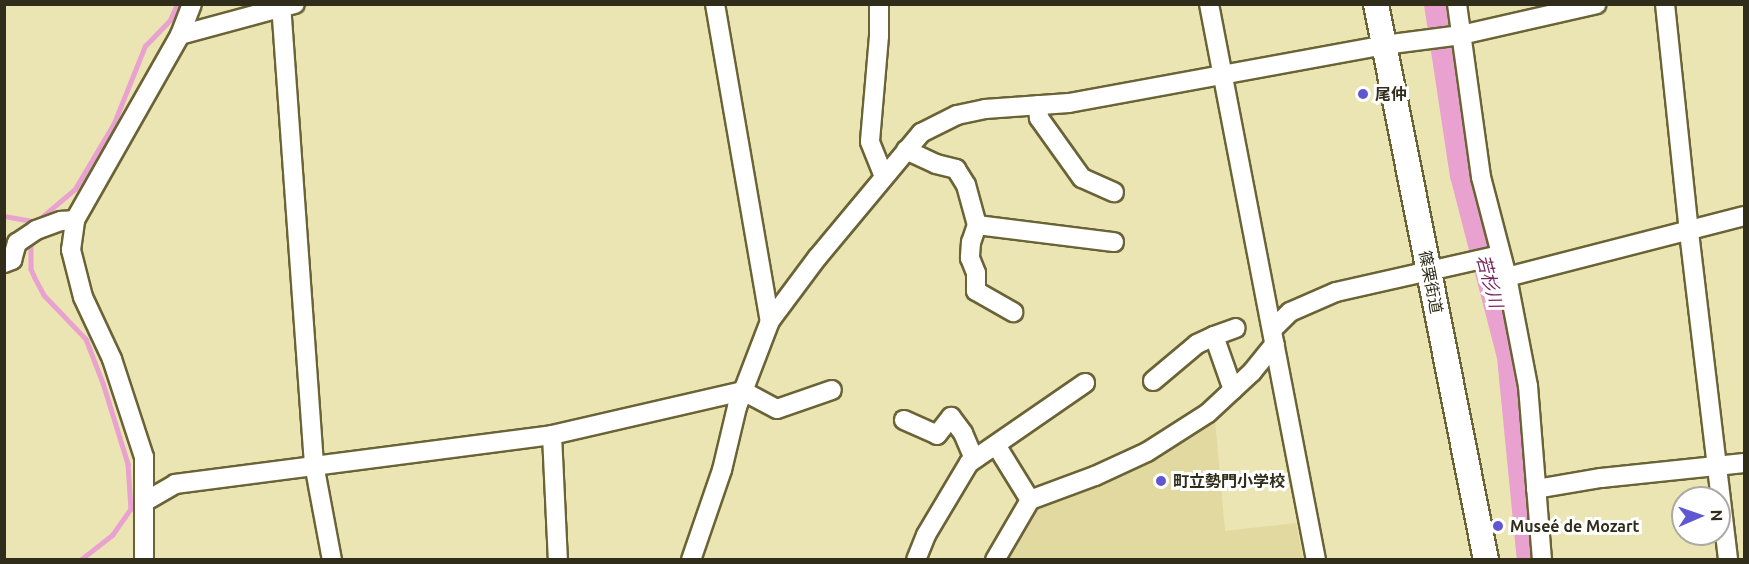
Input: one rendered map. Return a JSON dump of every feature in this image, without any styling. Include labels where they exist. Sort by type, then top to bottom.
[{"type":"main road","name":"篠栗街道","points":[[1376,4],[1486,560]]},
{"type":"street","points":[[144,560],[146,501],[144,457],[112,359],[83,297],[71,250],[75,220],[180,35],[192,4]]},
{"type":"street","points":[[715,4],[770,321]]},
{"type":"street","points":[[879,4],[879,36],[870,142],[884,176]]},
{"type":"street","points":[[1209,4],[1316,560]]},
{"type":"street","points":[[1457,4],[1481,177],[1507,277],[1528,386],[1542,560]]},
{"type":"street","points":[[691,560],[722,471],[743,391],[770,321],[884,176],[921,133],[957,115],[985,109],[1069,103],[1384,45],[1461,34],[1597,4]]},
{"type":"street","points":[[1665,4],[1689,232],[1728,560]]},
{"type":"street","points":[[180,35],[285,6],[314,465],[332,560]]},
{"type":"street","points":[[1038,105],[1039,118],[1082,178],[1114,192]]},
{"type":"street","points":[[906,150],[936,164],[956,169],[966,185],[977,225],[970,258],[976,273],[976,291],[1013,312]]},
{"type":"street","points":[[1507,277],[1744,216]]},
{"type":"street","points":[[4,263],[12,260],[17,243],[36,230],[61,221],[75,220]]},
{"type":"street","points":[[977,225],[1114,242]]},
{"type":"street","points":[[995,560],[1030,500],[1095,476],[1147,452],[1208,413],[1233,390],[1274,337],[1290,312],[1336,292],[1500,255]]},
{"type":"street","points":[[1153,381],[1197,344],[1236,328]]},
{"type":"street","points":[[1214,336],[1233,390]]},
{"type":"street","points":[[916,560],[926,535],[969,463],[1085,383]]},
{"type":"street","points":[[146,501],[175,484],[552,435],[743,391],[777,409],[832,390]]},
{"type":"street","points":[[904,420],[937,435],[951,417],[963,433],[974,459]]},
{"type":"street","points":[[552,435],[558,560]]},
{"type":"street","points":[[996,445],[1030,500]]},
{"type":"street","points":[[1536,489],[1601,478],[1744,463]]},
{"type":"shaded area","name":"町立勢門小学校","points":[[1215,420],[1225,531],[1296,523],[1303,559],[1005,560],[1030,517],[1044,503],[1124,471],[1178,444]]},
{"type":"waterway","points":[[36,222],[75,189],[114,123],[145,46],[170,20],[177,4]]},
{"type":"waterway","name":"若杉川","points":[[1437,4],[1463,175],[1510,357],[1530,560]]},
{"type":"waterway","points":[[4,216],[37,222]]},
{"type":"waterway","points":[[31,242],[31,269],[44,295],[86,339],[103,383],[128,464],[131,509],[113,535],[81,560]]},
{"type":"place","name":"尾仲","points":[[1363,94]]},
{"type":"place","name":"町立勢門小学校","points":[[1161,481]]},
{"type":"place","name":"Museé de Mozart","points":[[1498,526]]}]
